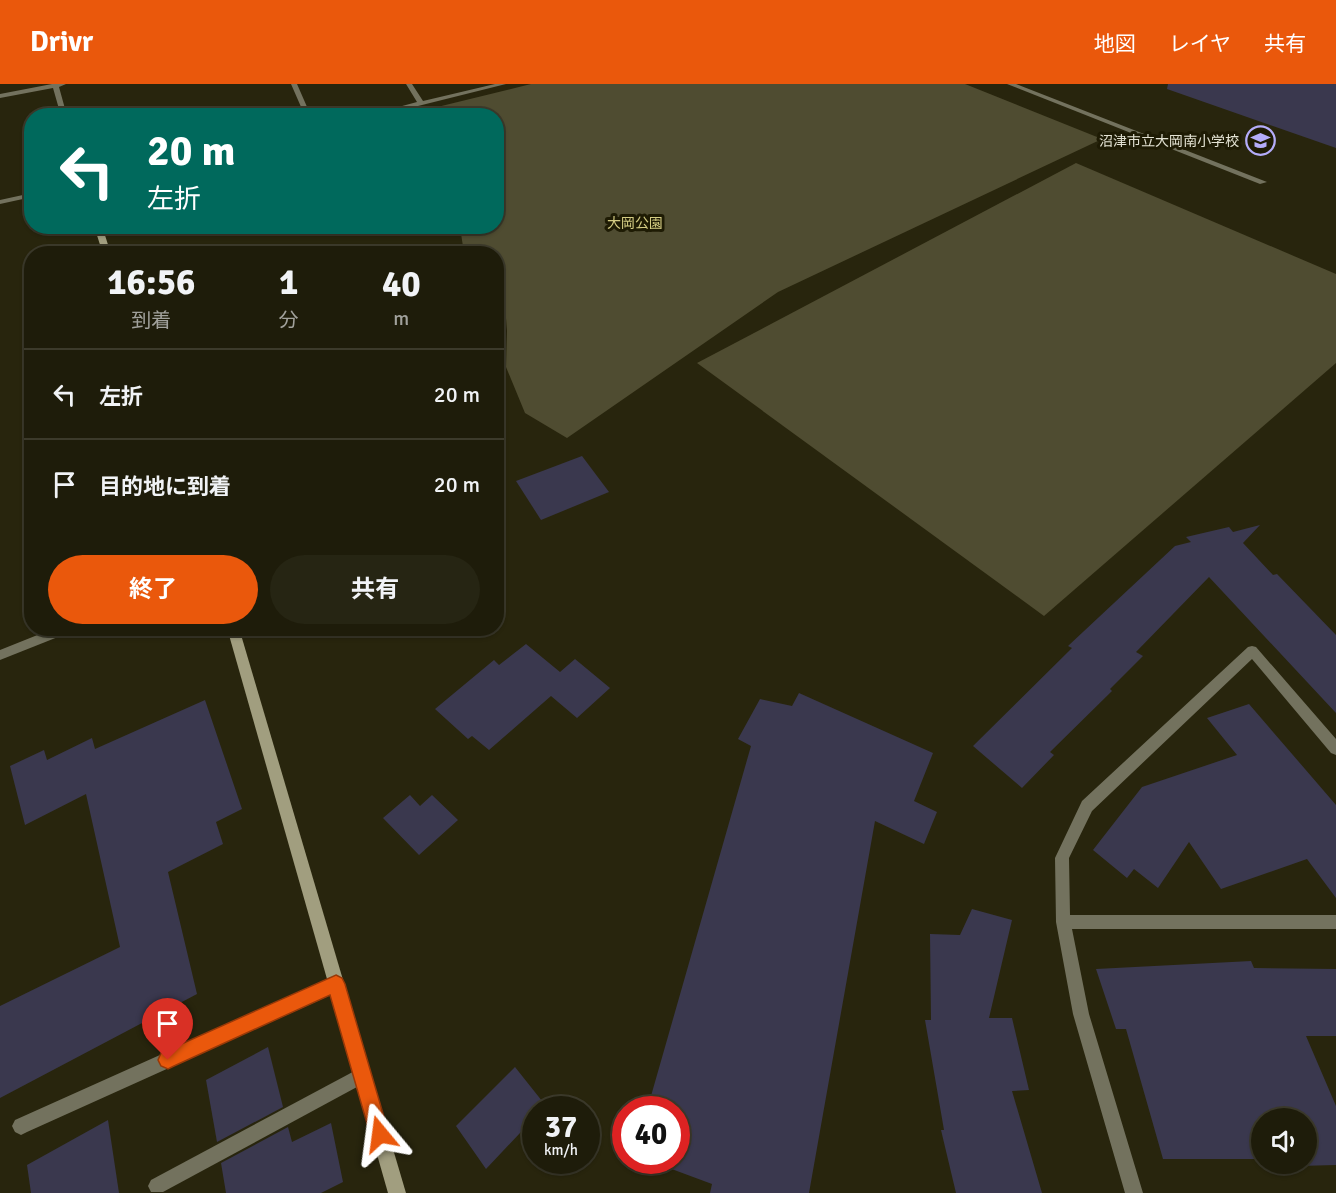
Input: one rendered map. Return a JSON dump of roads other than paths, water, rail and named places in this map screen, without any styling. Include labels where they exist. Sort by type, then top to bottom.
[{"type":"street","points":[[0,96],[58,84],[62,108]]},
{"type":"street","points":[[294,84],[304,108]]},
{"type":"street","points":[[409,84],[421,103]]},
{"type":"street","points":[[401,108],[503,84]]},
{"type":"street","points":[[1010,84],[1263,182]]},
{"type":"street","points":[[0,202],[24,197]]},
{"type":"street","points":[[0,655],[49,636]]},
{"type":"street","points":[[235,636],[397,1193]]},
{"type":"street","points":[[1134,1193],[1082,1014],[1063,922],[1062,858],[1087,806],[1252,651],[1336,749]]},
{"type":"street","points":[[1063,922],[1336,922]]},
{"type":"street","points":[[21,1126],[336,984]]},
{"type":"street","points":[[157,1186],[362,1075]]},
{"type":"place","name":"沼津市立大岡南小学校","points":[[1260,141]]},
{"type":"park label","name":"大岡公園","points":[[635,223]]}]
